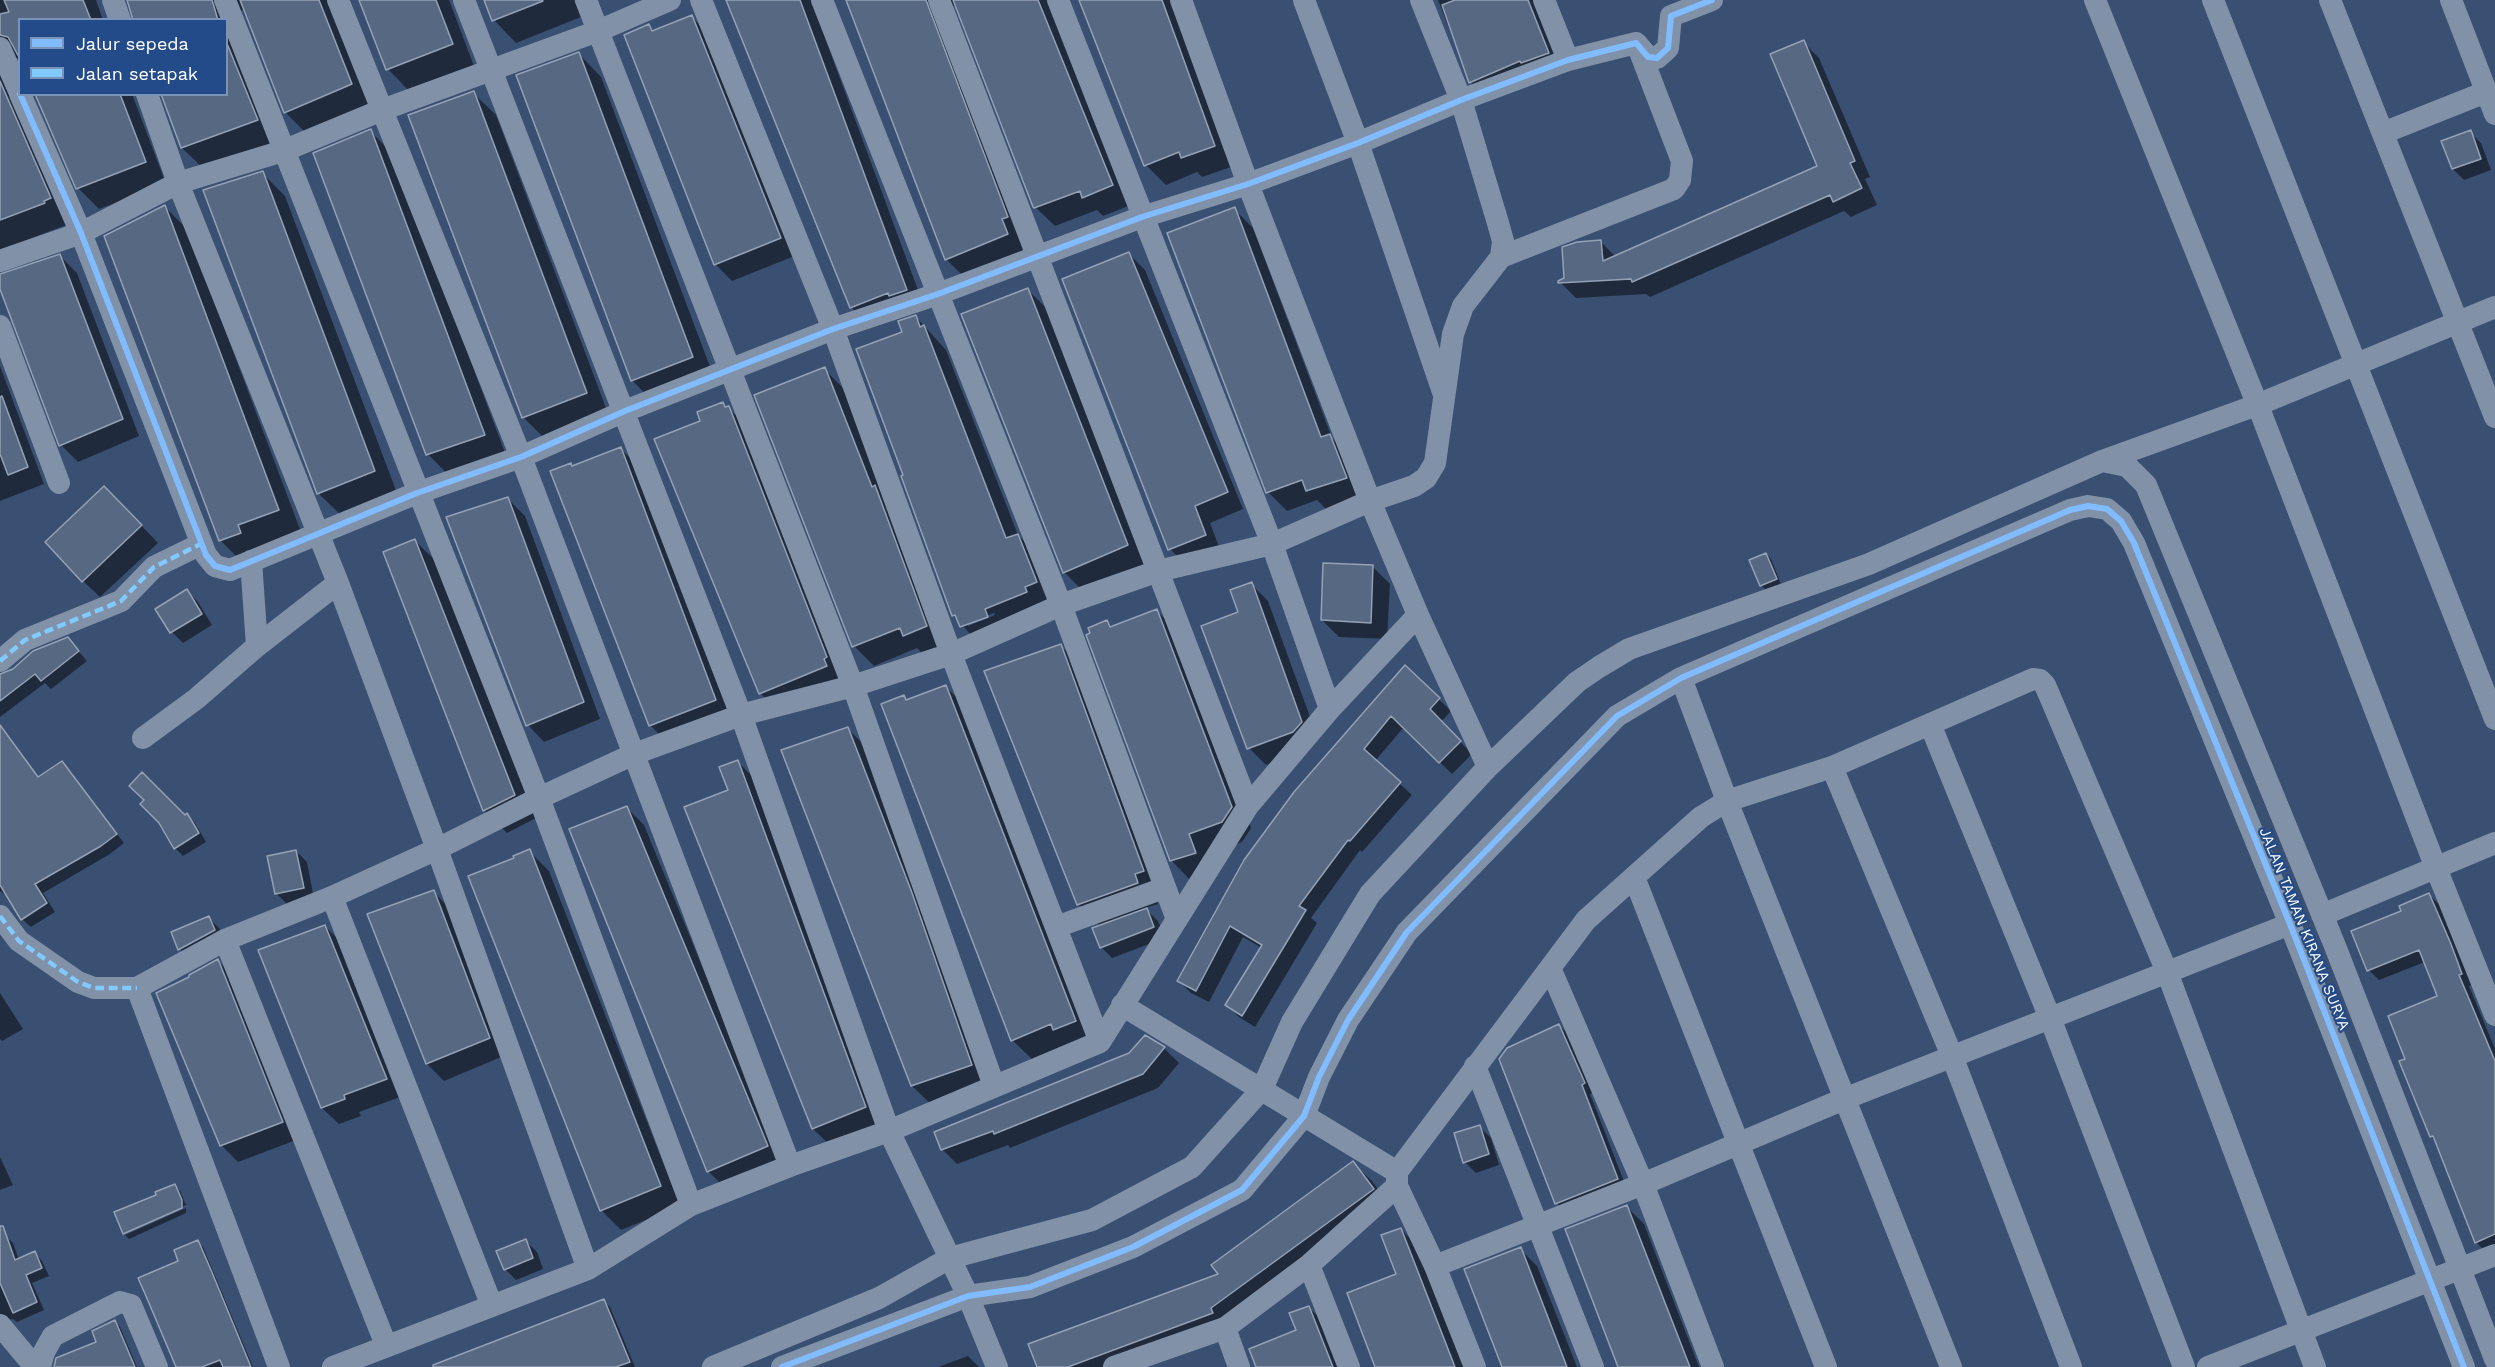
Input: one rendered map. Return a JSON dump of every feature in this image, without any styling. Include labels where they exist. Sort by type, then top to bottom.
[{"type":"street","points":[[114,0],[119,18]]},
{"type":"street","points":[[225,0],[417,493],[539,798],[691,1205]]},
{"type":"street","points":[[338,0],[521,457],[790,1166]]},
{"type":"street","points":[[464,0],[741,715],[889,1131],[968,1296],[997,1367]]},
{"type":"street","points":[[586,0],[853,686],[994,1086]]},
{"type":"street","points":[[0,261],[81,233],[178,183],[283,151],[382,110],[598,32],[670,0]]},
{"type":"street","points":[[701,0],[833,329],[951,654],[1100,1042]]},
{"type":"street","points":[[822,0],[1061,605],[1176,917]]},
{"type":"street","points":[[939,0],[1248,806]]},
{"type":"street","points":[[1058,0],[1272,544],[1330,709]]},
{"type":"street","points":[[1181,0],[1248,184],[1370,501],[1418,615],[1488,767]]},
{"type":"street","points":[[1304,0],[1358,143],[1444,395]]},
{"type":"street","points":[[1421,0],[1461,100],[1503,241],[1501,257]]},
{"type":"street","points":[[1544,0],[1568,60]]},
{"type":"street","points":[[1636,43],[1648,57],[1656,58],[1668,48],[1668,8],[1712,0]]},
{"type":"street","points":[[2095,0],[2257,405],[2495,1016]]},
{"type":"street","points":[[2213,0],[2495,719]]},
{"type":"street","points":[[2330,0],[2495,417]]},
{"type":"street","points":[[2451,0],[2495,114]]},
{"type":"street","points":[[21,96],[81,233],[201,544],[215,566],[230,570],[320,535],[417,493],[521,457],[625,411],[833,329],[938,294],[1142,217],[1248,184],[1568,60],[1636,43]]},
{"type":"street","points":[[0,916],[19,941],[78,982],[94,988],[137,988],[225,940],[332,897],[634,754],[741,715],[853,686],[951,654],[1061,605],[1158,571],[1272,544],[1370,501],[1414,486],[1426,478],[1435,463],[1453,334],[1462,306],[1501,257],[1674,189],[1680,180],[1682,161],[1636,43]]},
{"type":"street","points":[[0,48],[18,89]]},
{"type":"street","points":[[2383,133],[2486,92]]},
{"type":"street","points":[[148,96],[178,183],[338,582],[588,1269]]},
{"type":"street","points":[[713,1367],[879,1298],[950,1258],[1092,1220],[1192,1167],[1262,1089],[1292,1022],[1370,894],[1488,767],[1577,682],[1629,649],[1869,564],[2102,461],[2257,405],[2495,307]]},
{"type":"street","points":[[0,326],[59,483]]},
{"type":"street","name":"JALAN TAMAN KIRANA SURYA","points":[[2102,461],[2127,466],[2146,485],[2322,915],[2495,1359]]},
{"type":"street","name":"JALAN TAMAN KIRANA SURYA","points":[[1681,678],[2070,510],[2088,506],[2108,509],[2121,521],[2134,543],[2290,924],[2464,1367]]},
{"type":"street","points":[[0,661],[25,640],[121,601],[154,567],[201,544]]},
{"type":"street","points":[[251,561],[257,646]]},
{"type":"street","points":[[143,738],[196,699],[257,646],[338,582]]},
{"type":"street","points":[[333,1367],[588,1269],[691,1205],[790,1166],[889,1131],[1100,1042],[1176,917],[1248,806],[1330,709],[1418,615]]},
{"type":"street","points":[[782,1367],[968,1296],[1030,1287],[1133,1248],[1242,1190],[1304,1116],[1319,1077],[1348,1020],[1407,932],[1617,716],[1681,678],[1727,801],[1951,1367]]},
{"type":"street","points":[[1117,1367],[1225,1328],[1309,1265],[1397,1179],[1475,1066],[1551,970],[1586,920],[1701,817],[1727,801],[1832,767],[2033,679],[2040,680],[2045,685],[2167,972],[2315,1367]]},
{"type":"street","points":[[1930,724],[2050,1018],[2184,1367]]},
{"type":"street","points":[[1832,767],[1952,1056],[2071,1367]]},
{"type":"street","points":[[2322,915],[2495,843]]},
{"type":"street","points":[[1634,877],[1826,1367]]},
{"type":"street","points":[[1056,927],[1164,888]]},
{"type":"street","points":[[332,897],[492,1306]]},
{"type":"street","points":[[1435,1266],[1643,1184],[1844,1099],[2290,924]]},
{"type":"street","points":[[225,940],[386,1345]]},
{"type":"street","points":[[1551,970],[1643,1184],[1713,1367]]},
{"type":"street","points":[[137,988],[279,1367]]},
{"type":"street","points":[[1122,1005],[1262,1089],[1397,1179],[1435,1266],[1474,1367]]},
{"type":"street","points":[[1475,1066],[1593,1367]]},
{"type":"street","points":[[2208,1367],[2495,1255]]},
{"type":"street","points":[[1309,1265],[1349,1367]]},
{"type":"street","points":[[40,1367],[44,1352],[53,1336],[120,1302],[131,1305],[157,1367]]},
{"type":"street","points":[[0,1325],[35,1367]]},
{"type":"street","points":[[1225,1328],[1239,1367]]},
{"type":"building","points":[[4,0],[83,0],[90,18],[18,18],[18,55],[8,37],[0,35],[0,14],[9,12]]},
{"type":"building","points":[[127,0],[212,0],[217,18],[132,18]]},
{"type":"building","points":[[240,0],[319,0],[352,84],[284,113]]},
{"type":"building","points":[[359,0],[436,0],[453,44],[386,70]]},
{"type":"building","points":[[484,0],[542,0],[543,1],[492,21]]},
{"type":"building","points":[[726,0],[800,0],[907,290],[889,296],[888,293],[850,308]]},
{"type":"building","points":[[846,0],[926,0],[1008,217],[1002,219],[1008,234],[945,260]]},
{"type":"building","points":[[953,0],[1038,0],[1113,185],[1082,198],[1080,191],[1033,207]]},
{"type":"building","points":[[1079,0],[1162,0],[1215,146],[1181,158],[1179,152],[1144,166]]},
{"type":"building","points":[[1455,0],[1528,0],[1549,53],[1521,63],[1520,61],[1469,83],[1442,5]]},
{"type":"building","points":[[692,15],[781,238],[714,265],[624,35],[649,24],[652,31]]},
{"type":"building","points":[[1804,40],[1855,161],[1850,163],[1862,188],[1833,202],[1830,195],[1632,282],[1631,279],[1558,283],[1564,278],[1562,247],[1577,242],[1601,240],[1603,261],[1817,166],[1770,54]]},
{"type":"building","points":[[228,46],[258,120],[181,148],[162,96],[228,96]]},
{"type":"building","points":[[579,52],[693,357],[631,381],[516,75]]},
{"type":"building","points":[[0,81],[51,198],[44,201],[45,203],[0,220]]},
{"type":"building","points":[[474,91],[587,393],[522,418],[408,115]]},
{"type":"building","points":[[36,96],[121,96],[146,162],[76,189]]},
{"type":"building","points":[[371,129],[485,435],[426,455],[313,153]]},
{"type":"building","points":[[2471,130],[2481,159],[2452,169],[2441,141]]},
{"type":"building","points":[[263,171],[375,471],[317,494],[203,190]]},
{"type":"building","points":[[165,205],[279,510],[238,525],[241,533],[219,541],[104,236]]},
{"type":"building","points":[[1235,207],[1321,437],[1330,434],[1347,478],[1306,491],[1302,480],[1266,493],[1167,233]]},
{"type":"building","points":[[1129,252],[1228,492],[1195,506],[1206,535],[1168,550],[1062,279]]},
{"type":"building","points":[[60,254],[123,419],[59,446],[0,289],[0,274]]},
{"type":"building","points":[[1028,288],[1128,545],[1063,573],[961,314]]},
{"type":"building","points":[[916,315],[920,327],[924,325],[1006,538],[1018,534],[1037,582],[1025,587],[1027,592],[985,609],[988,617],[960,627],[955,615],[952,616],[856,349],[902,332],[898,321]]},
{"type":"building","points":[[825,367],[872,487],[875,485],[927,626],[903,636],[900,628],[852,647],[754,395]]},
{"type":"building","points":[[2,396],[28,467],[8,475],[0,454],[0,397]]},
{"type":"building","points":[[723,402],[725,407],[729,406],[827,657],[824,659],[827,666],[759,694],[654,439],[700,421],[697,412]]},
{"type":"building","points":[[621,447],[716,700],[649,726],[550,471],[571,463],[572,466]]},
{"type":"building","points":[[104,486],[142,525],[82,582],[45,542]]},
{"type":"building","points":[[508,497],[584,702],[526,726],[446,517]]},
{"type":"building","points":[[415,539],[515,795],[483,811],[383,552]]},
{"type":"building","points":[[1766,553],[1777,579],[1760,586],[1749,560]]},
{"type":"building","points":[[1323,563],[1373,565],[1371,623],[1321,620]]},
{"type":"building","points":[[1252,582],[1302,722],[1293,732],[1247,749],[1201,626],[1238,612],[1230,590]]},
{"type":"building","points":[[187,589],[202,614],[170,633],[155,609]]},
{"type":"building","points":[[1157,609],[1232,807],[1222,822],[1189,834],[1196,853],[1170,861],[1086,635],[1090,633],[1088,628],[1107,620],[1110,627]]},
{"type":"building","points":[[68,637],[79,651],[41,681],[35,674],[0,701],[0,674],[13,669],[33,651]]},
{"type":"building","points":[[1061,644],[1144,871],[1135,874],[1138,883],[1077,905],[984,671]]},
{"type":"building","points":[[1405,665],[1440,698],[1430,709],[1461,741],[1439,763],[1391,716],[1364,749],[1401,782],[1350,841],[1348,840],[1299,906],[1306,910],[1242,1016],[1225,1005],[1262,945],[1230,926],[1196,991],[1177,981],[1244,860],[1294,792]]},
{"type":"building","points":[[946,685],[1076,1021],[1053,1030],[1051,1024],[1011,1041],[881,704],[904,695],[906,700]]},
{"type":"building","points":[[0,725],[38,777],[62,761],[117,834],[101,846],[35,884],[47,903],[21,920],[0,885]]},
{"type":"building","points":[[848,727],[911,890],[972,1065],[911,1086],[781,750]]},
{"type":"building","points":[[738,760],[866,1107],[812,1129],[684,807],[728,790],[719,767]]},
{"type":"building","points":[[142,772],[185,815],[187,813],[199,833],[174,849],[159,823],[140,804],[144,800],[129,786]]},
{"type":"building","points":[[627,806],[768,1146],[707,1172],[569,829]]},
{"type":"building","points":[[530,849],[661,1186],[600,1211],[468,876],[514,858],[513,856]]},
{"type":"building","points":[[296,850],[304,888],[275,894],[267,856]]},
{"type":"building","points":[[434,890],[490,1038],[426,1064],[367,914]]},
{"type":"building","points":[[2429,893],[2462,974],[2459,975],[2495,1061],[2495,1234],[2475,1243],[2433,1136],[2430,1137],[2399,1061],[2405,1059],[2388,1016],[2437,996],[2419,950],[2367,971],[2351,931],[2401,911],[2399,906]]},
{"type":"building","points":[[1147,908],[1154,927],[1100,948],[1092,928]]},
{"type":"building","points":[[209,916],[215,930],[178,950],[171,932]]},
{"type":"building","points":[[325,925],[387,1079],[344,1095],[345,1099],[321,1108],[258,950]]},
{"type":"building","points":[[218,959],[283,1122],[220,1146],[156,993],[189,977]]},
{"type":"building","points":[[1559,1024],[1585,1083],[1582,1085],[1618,1179],[1555,1204],[1499,1059],[1507,1048]]},
{"type":"building","points":[[1145,1035],[1165,1047],[1143,1074],[994,1134],[993,1131],[941,1150],[934,1132],[1129,1053]]},
{"type":"building","points":[[1480,1125],[1489,1154],[1463,1163],[1454,1133]]},
{"type":"building","points":[[1353,1161],[1374,1189],[1211,1308],[1213,1313],[1068,1367],[1037,1367],[1028,1344],[1218,1274],[1211,1265]]},
{"type":"building","points":[[175,1184],[182,1200],[182,1208],[123,1234],[114,1212],[156,1195],[155,1192]]},
{"type":"building","points":[[1627,1205],[1690,1367],[1618,1367],[1565,1229]]},
{"type":"building","points":[[0,1226],[3,1226],[15,1260],[35,1251],[42,1268],[26,1275],[37,1302],[13,1313],[0,1283]]},
{"type":"building","points":[[1401,1228],[1455,1367],[1375,1367],[1347,1293],[1396,1274],[1381,1235]]},
{"type":"building","points":[[526,1239],[533,1258],[504,1270],[496,1251]]},
{"type":"building","points":[[198,1240],[251,1367],[223,1367],[220,1360],[202,1367],[176,1367],[138,1278],[178,1261],[174,1250]]},
{"type":"building","points":[[1521,1247],[1567,1367],[1502,1367],[1464,1269]]},
{"type":"building","points":[[604,1299],[630,1362],[616,1367],[433,1367],[433,1365]]},
{"type":"building","points":[[1309,1306],[1333,1367],[1256,1367],[1249,1349],[1296,1330],[1289,1313]]},
{"type":"building","points":[[115,1320],[135,1367],[54,1367],[56,1358],[96,1342],[92,1331]]},
{"type":"marked path","points":[[0,661],[25,640],[121,601],[154,567],[201,544]]},
{"type":"marked path","points":[[0,916],[19,941],[78,982],[94,988],[137,988]]},
{"type":"cycle path","points":[[21,96],[81,233],[206,555],[215,566],[230,570],[417,493],[521,457],[625,411],[833,329],[938,294],[1142,217],[1248,184],[1568,60],[1636,43],[1648,57],[1657,58],[1668,48],[1671,16],[1712,0]]},
{"type":"cycle path","points":[[782,1367],[968,1296],[1030,1287],[1133,1247],[1242,1190],[1304,1116],[1319,1077],[1348,1020],[1407,932],[1617,716],[1681,678],[2070,510],[2088,506],[2107,509],[2121,521],[2134,543],[2290,924],[2464,1367]]}]
